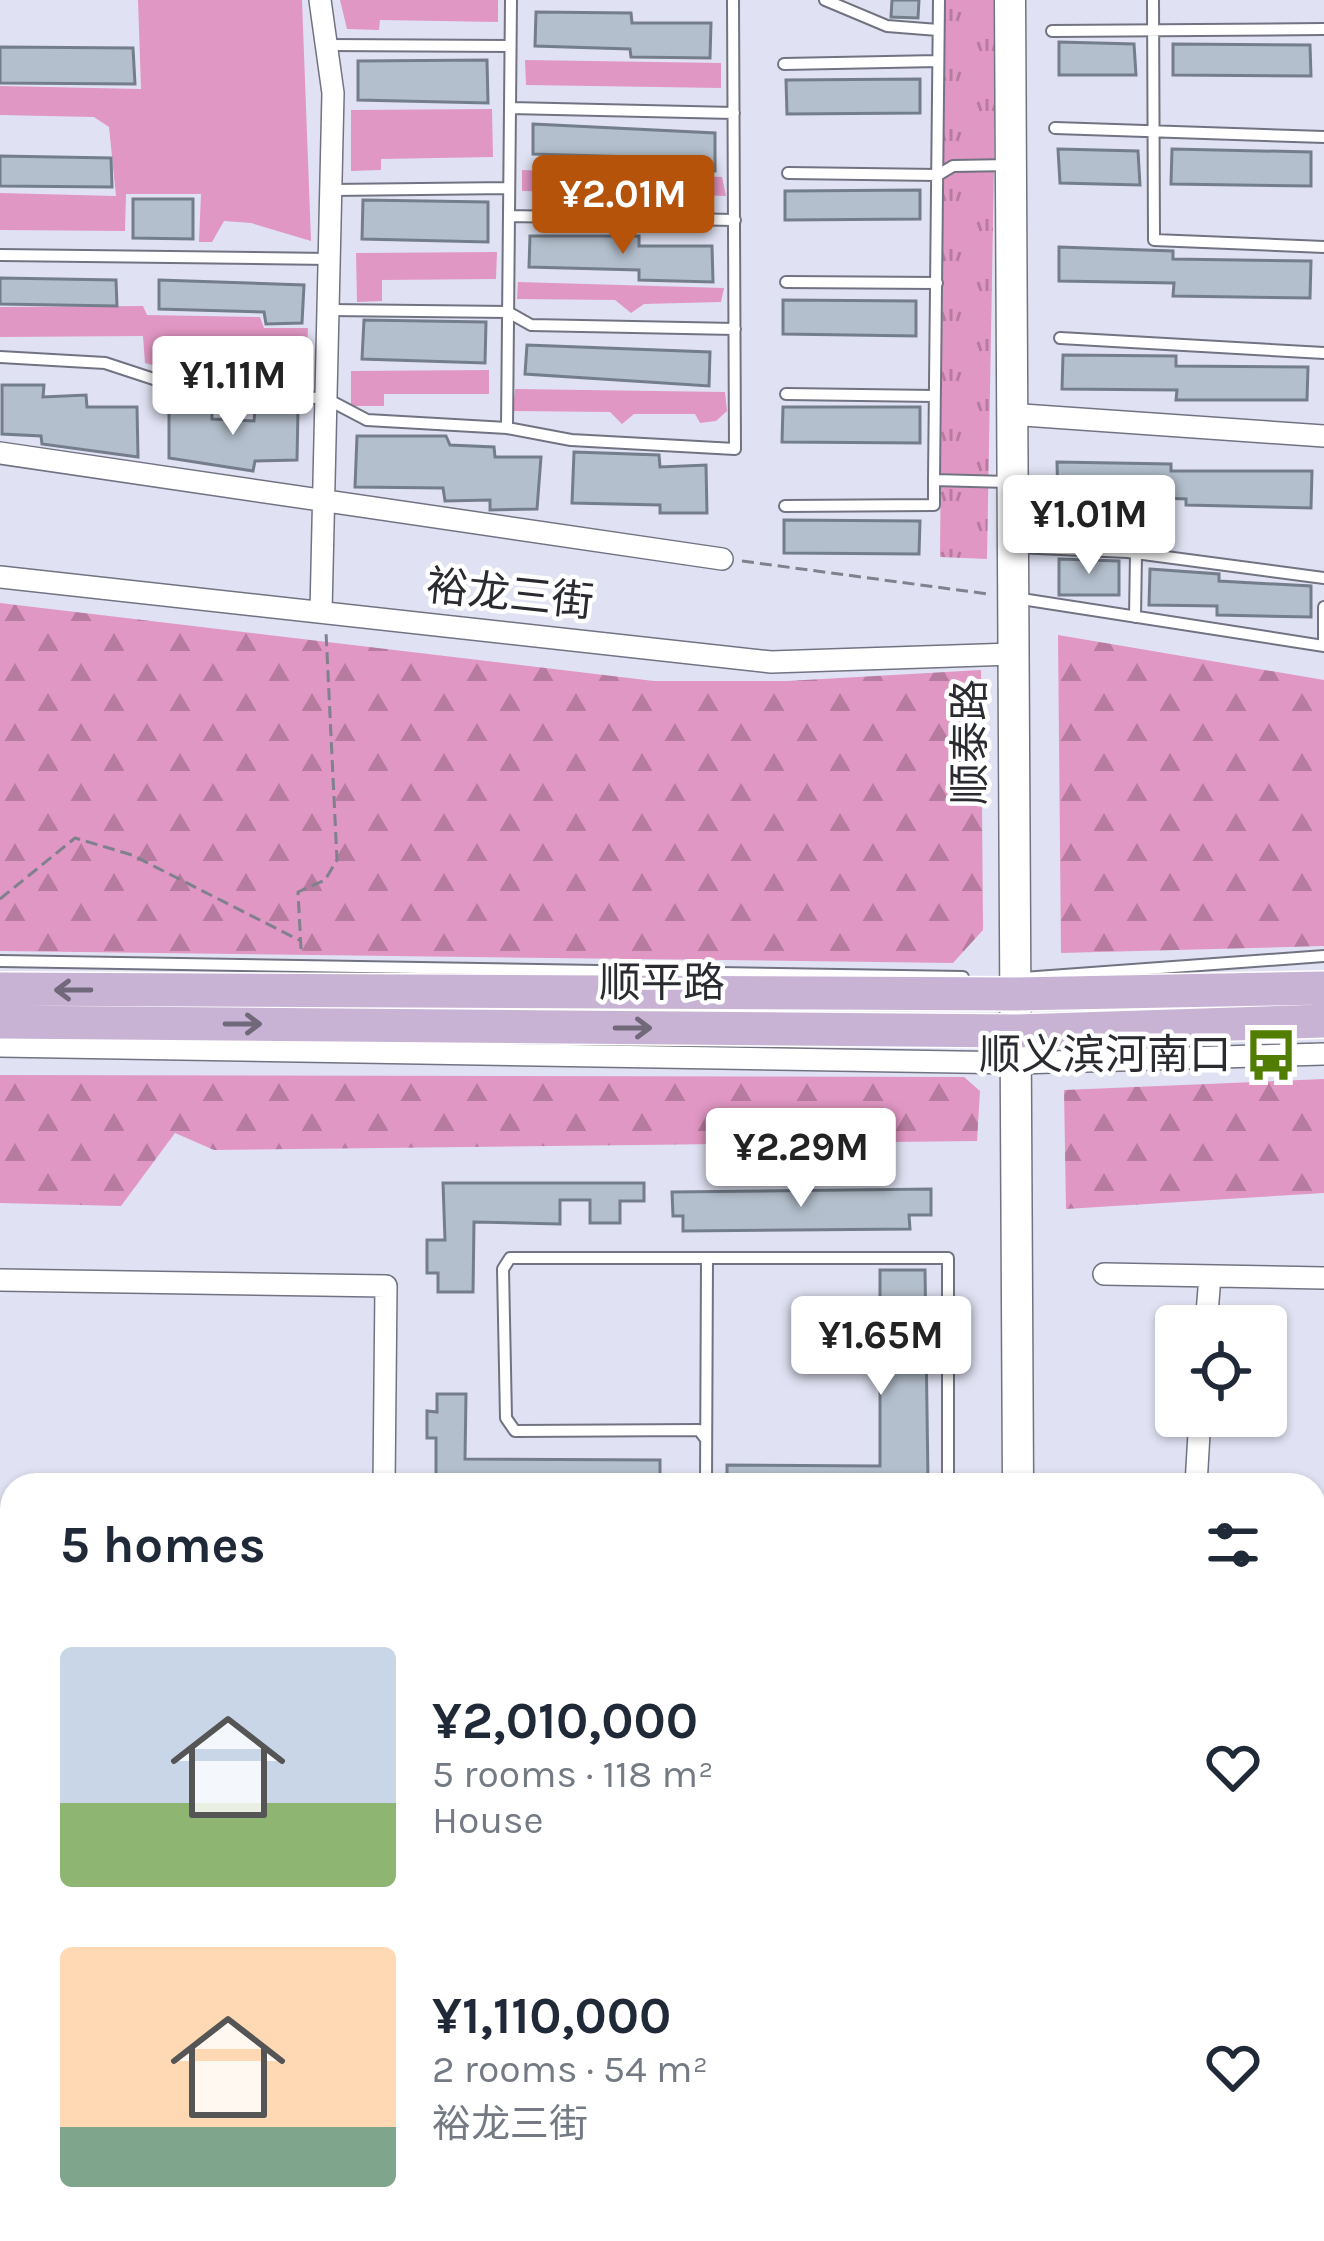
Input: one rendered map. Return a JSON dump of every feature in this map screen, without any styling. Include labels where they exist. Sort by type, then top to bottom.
[{"type":"main road","name":"顺平路","points":[[0,989],[1324,988]]},
{"type":"main road","name":"顺平路","points":[[0,1022],[1018,1047],[1324,1021]]},
{"type":"street","points":[[320,0],[327,45],[332,190],[321,612]]},
{"type":"street","name":"顺泰路","points":[[1010,0],[1018,1473]]},
{"type":"street","points":[[1010,413],[1324,436]]},
{"type":"street","points":[[0,453],[722,559]]},
{"type":"street","name":"裕龙三街","points":[[0,577],[771,662],[1013,654]]},
{"type":"street","points":[[0,1046],[1018,1047],[1324,1054]]},
{"type":"street","points":[[1104,1274],[1324,1278]]},
{"type":"street","points":[[1208,1305],[1210,1276]]},
{"type":"street","points":[[0,1280],[386,1286],[384,1473]]},
{"type":"street","points":[[1197,1473],[1199,1437]]},
{"type":"lane","points":[[507,428],[511,0]]},
{"type":"lane","points":[[0,357],[105,363],[169,384],[327,399],[367,420],[507,428],[571,440],[735,449],[733,0]]},
{"type":"lane","points":[[825,0],[887,26],[938,30]]},
{"type":"lane","points":[[785,506],[934,506],[938,0]]},
{"type":"lane","points":[[1154,0],[1154,240],[1324,248]]},
{"type":"lane","points":[[1052,31],[1324,29]]},
{"type":"lane","points":[[327,45],[511,46]]},
{"type":"lane","points":[[784,64],[938,61]]},
{"type":"lane","points":[[510,108],[734,113]]},
{"type":"lane","points":[[1055,128],[1324,137]]},
{"type":"lane","points":[[788,173],[938,175],[953,166],[1010,165]]},
{"type":"lane","points":[[332,190],[509,188]]},
{"type":"lane","points":[[509,216],[735,220]]},
{"type":"lane","points":[[0,255],[330,259]]},
{"type":"lane","points":[[786,282],[937,283]]},
{"type":"lane","points":[[330,310],[508,312],[531,325],[735,329]]},
{"type":"lane","points":[[1060,338],[1324,353]]},
{"type":"lane","points":[[787,394],[935,396]]},
{"type":"lane","points":[[934,481],[1011,482]]},
{"type":"lane","points":[[1012,547],[1136,553],[1324,578]]},
{"type":"lane","points":[[1135,617],[1136,553]]},
{"type":"lane","points":[[1012,598],[1324,646],[1324,608]]},
{"type":"lane","points":[[0,961],[302,963],[1014,986],[1324,956]]},
{"type":"lane","points":[[706,1438],[699,1430],[515,1431],[506,1418],[502,1269],[510,1258],[949,1258],[948,1473]]},
{"type":"lane","points":[[706,1473],[707,1258]]},
{"type":"path","points":[[722,559],[1012,598]]},
{"type":"path","points":[[302,963],[298,892],[325,880],[337,860],[321,612]]},
{"type":"path","points":[[0,899],[75,838],[132,855],[301,940]]},
{"type":"green space","points":[[138,0],[302,0],[311,241],[251,223],[224,221],[212,242],[199,242],[201,194],[126,194],[125,231],[0,230],[0,193],[116,196],[109,127],[94,117],[0,115],[0,86],[141,89]]},
{"type":"green space","points":[[340,0],[498,0],[498,22],[380,20],[379,30],[347,29]]},
{"type":"green space","points":[[945,0],[997,0],[987,559],[940,557]]},
{"type":"green space","points":[[525,60],[721,63],[721,88],[526,85]]},
{"type":"green space","points":[[492,109],[493,157],[381,159],[381,170],[351,171],[351,110]]},
{"type":"green space","points":[[522,170],[722,177],[726,196],[645,193],[631,206],[620,193],[522,191]]},
{"type":"green space","points":[[497,252],[496,279],[382,280],[382,301],[357,302],[356,253]]},
{"type":"green space","points":[[518,282],[724,288],[721,302],[644,304],[631,313],[615,300],[517,299]]},
{"type":"green space","points":[[143,306],[147,315],[260,317],[264,328],[308,328],[306,373],[182,362],[182,373],[145,363],[143,336],[0,337],[0,307]]},
{"type":"green space","points":[[489,370],[489,394],[384,394],[384,406],[351,406],[351,371]]},
{"type":"green space","points":[[515,389],[725,392],[727,411],[716,421],[700,423],[695,414],[634,414],[622,424],[610,412],[513,411]]},
{"type":"green space","points":[[0,603],[654,681],[787,681],[981,670],[983,930],[953,963],[0,951]]},
{"type":"green space","points":[[1058,635],[1324,680],[1324,946],[1061,953]]},
{"type":"green space","points":[[0,1075],[964,1077],[980,1091],[977,1141],[214,1150],[175,1133],[121,1206],[0,1203]]},
{"type":"green space","points":[[1324,1079],[1324,1193],[1066,1209],[1064,1090]]},
{"type":"building","points":[[892,0],[919,0],[918,18],[891,17]]},
{"type":"building","points":[[536,12],[631,13],[632,23],[711,23],[710,58],[631,57],[630,49],[535,46]]},
{"type":"building","points":[[1059,42],[1134,44],[1136,75],[1059,75]]},
{"type":"building","points":[[1173,44],[1310,45],[1311,76],[1173,75]]},
{"type":"building","points":[[0,47],[133,48],[135,84],[0,83]]},
{"type":"building","points":[[487,60],[488,103],[358,100],[358,61]]},
{"type":"building","points":[[920,79],[920,113],[787,114],[786,80]]},
{"type":"building","points":[[533,124],[715,133],[715,171],[633,170],[634,157],[533,154]]},
{"type":"building","points":[[1058,149],[1138,151],[1140,185],[1060,183]]},
{"type":"building","points":[[1172,149],[1311,152],[1311,186],[1171,184]]},
{"type":"building","points":[[0,156],[111,158],[112,187],[0,186]]},
{"type":"building","points":[[920,190],[920,219],[785,220],[785,191]]},
{"type":"building","points":[[133,199],[193,199],[193,239],[133,238]]},
{"type":"building","points":[[363,200],[488,202],[488,242],[362,239]]},
{"type":"building","points":[[530,236],[639,236],[639,246],[712,246],[713,282],[639,280],[639,270],[529,267]]},
{"type":"building","points":[[1059,247],[1173,251],[1173,259],[1311,261],[1310,298],[1173,296],[1174,283],[1059,281]]},
{"type":"building","points":[[0,278],[116,280],[117,306],[0,304]]},
{"type":"building","points":[[159,280],[304,285],[302,323],[266,324],[264,312],[159,309]]},
{"type":"building","points":[[783,300],[916,301],[916,336],[783,334]]},
{"type":"building","points":[[364,320],[486,322],[485,363],[362,359]]},
{"type":"building","points":[[527,345],[710,352],[709,386],[525,374]]},
{"type":"building","points":[[1063,355],[1176,356],[1176,366],[1308,367],[1307,400],[1176,400],[1177,390],[1062,389]]},
{"type":"building","points":[[2,385],[44,385],[43,397],[86,395],[87,407],[137,407],[138,457],[42,444],[41,436],[2,434]]},
{"type":"building","points":[[169,407],[212,408],[212,419],[254,421],[255,409],[298,410],[297,460],[255,461],[253,471],[169,458]]},
{"type":"building","points":[[783,407],[920,407],[920,443],[782,442]]},
{"type":"building","points":[[357,436],[446,436],[450,445],[494,447],[495,457],[541,457],[537,509],[490,510],[490,500],[445,501],[443,488],[355,487]]},
{"type":"building","points":[[574,452],[659,455],[660,467],[706,465],[707,513],[660,513],[660,505],[572,503]]},
{"type":"building","points":[[1057,462],[1171,464],[1171,471],[1312,471],[1311,508],[1186,505],[1186,499],[1085,495],[1083,540],[1059,539]]},
{"type":"building","points":[[784,520],[920,521],[919,554],[784,553]]},
{"type":"building","points":[[1059,559],[1119,561],[1119,595],[1059,595]]},
{"type":"building","points":[[1150,569],[1219,574],[1219,581],[1311,586],[1311,617],[1217,615],[1217,606],[1149,605]]},
{"type":"building","points":[[443,1183],[644,1183],[644,1201],[620,1201],[620,1223],[590,1223],[590,1200],[560,1200],[560,1224],[474,1222],[473,1292],[438,1292],[438,1273],[427,1273],[427,1240],[445,1240]]},
{"type":"building","points":[[931,1189],[931,1215],[909,1215],[910,1229],[683,1231],[683,1216],[673,1216],[672,1192]]},
{"type":"building","points":[[880,1270],[925,1270],[928,1473],[727,1473],[727,1465],[880,1466]]},
{"type":"building","points":[[437,1394],[466,1394],[465,1459],[660,1460],[660,1473],[436,1473],[436,1438],[427,1438],[427,1411],[437,1412]]},
{"type":"place","name":"顺义滨河南口","points":[[1271,1055]]}]
